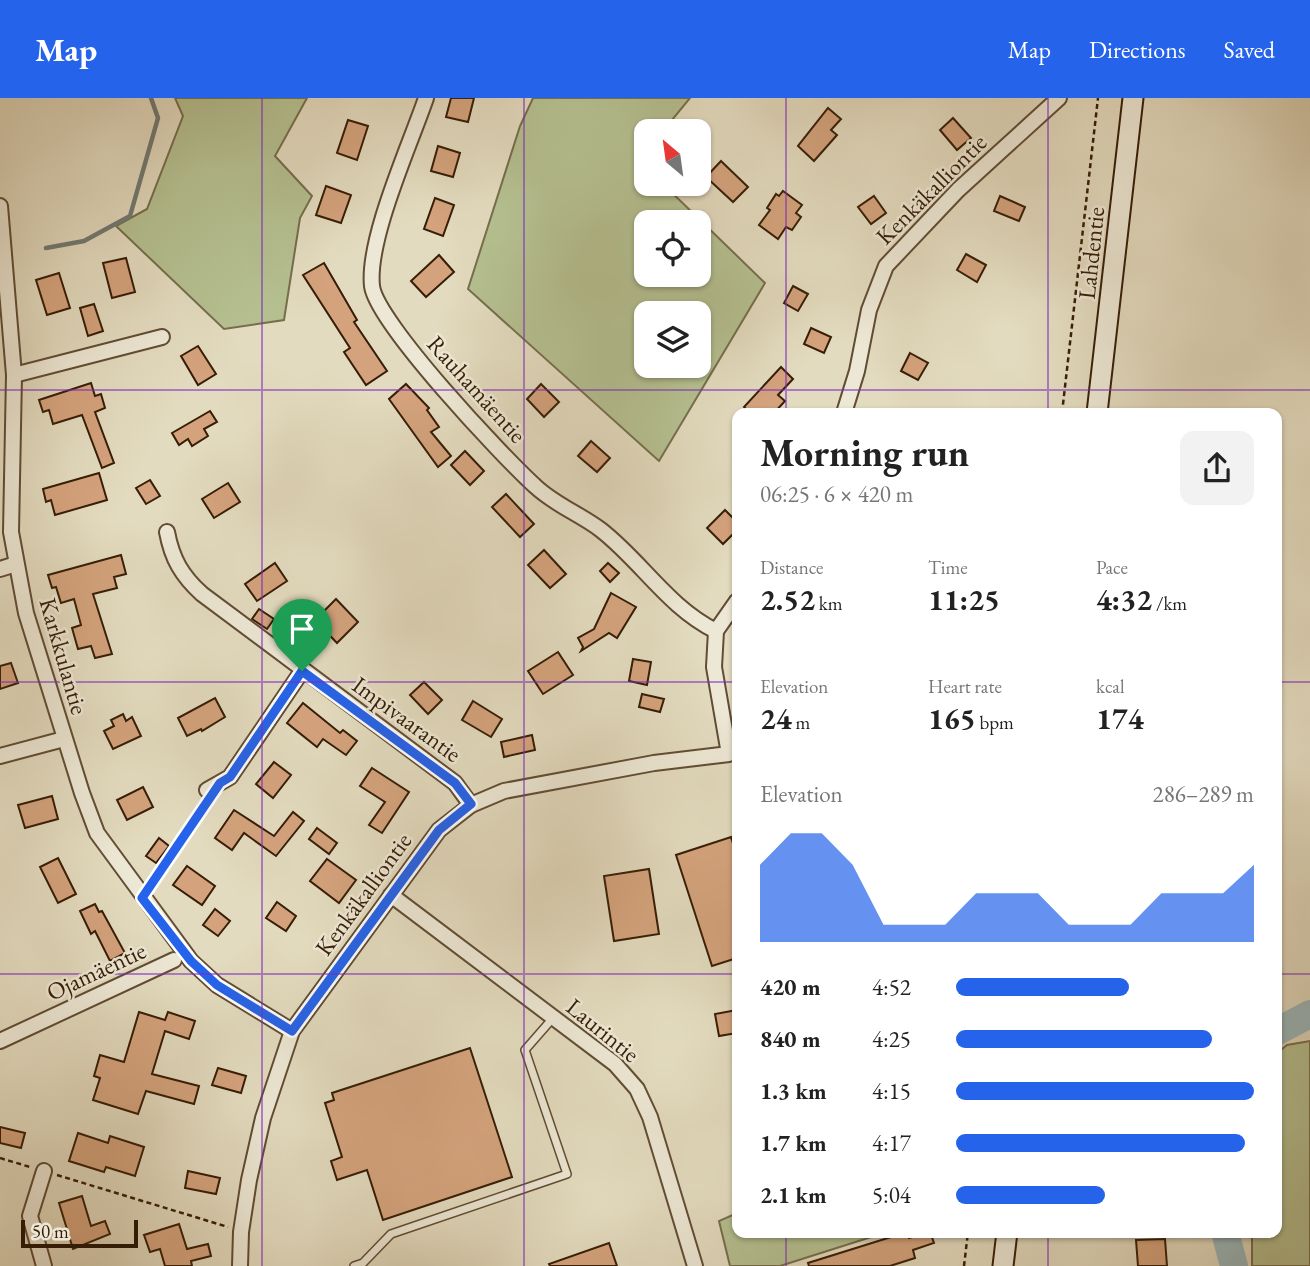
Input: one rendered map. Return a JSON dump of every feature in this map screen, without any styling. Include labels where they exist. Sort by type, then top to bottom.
[{"type":"main road","name":"Lahdentie","points":[[1098,408],[1133,98]]},
{"type":"main road","points":[[1003,1266],[1005,1238]]},
{"type":"street","name":"Rauhamäentie","points":[[426,98],[377,244],[372,287],[386,319],[466,414],[535,486],[563,509],[600,529],[676,605],[696,621],[716,631]]},
{"type":"street","name":"Kenkäkalliontie","points":[[846,408],[857,371],[869,310],[886,266],[958,190],[1059,98]]},
{"type":"street","name":"Karkkulantie","points":[[0,206],[14,375],[11,532],[26,613],[64,739],[97,834],[191,961],[217,985],[292,1031]]},
{"type":"street","points":[[14,375],[162,337]]},
{"type":"street","name":"Impivaarantie","points":[[167,532],[171,552],[183,577],[302,671],[455,783],[471,804]]},
{"type":"street","points":[[0,569],[16,564]]},
{"type":"street","points":[[716,631],[732,608]]},
{"type":"street","name":"Kenkäkalliontie","points":[[716,631],[714,667],[732,748]]},
{"type":"street","points":[[213,786],[230,777],[302,671]]},
{"type":"street","points":[[0,756],[64,739]]},
{"type":"street","name":"Kenkäkalliontie","points":[[240,1266],[241,1231],[263,1118],[292,1031],[439,830],[471,804],[504,791],[653,763],[732,753]]},
{"type":"street","name":"Laurintie","points":[[391,895],[615,1064],[637,1089],[649,1117],[695,1266]]},
{"type":"street","name":"Ojamäentie","points":[[0,1041],[174,960]]},
{"type":"street","points":[[44,1171],[30,1216],[44,1266]]},
{"type":"lane","points":[[354,1266],[363,1263],[391,1234],[566,1174],[525,1051],[553,1018]]},
{"type":"path","points":[[1063,408],[1098,98]]},
{"type":"path","points":[[142,898],[213,786]]},
{"type":"path","points":[[0,1158],[241,1231]]},
{"type":"path","points":[[964,1266],[967,1238]]},
{"type":"green space","points":[[175,98],[307,98],[275,156],[312,196],[300,218],[284,320],[224,329],[116,226],[147,209],[183,116]]},
{"type":"green space","points":[[533,98],[690,98],[673,119],[634,119],[634,196],[675,196],[690,210],[634,210],[634,287],[711,287],[711,231],[765,283],[711,374],[711,301],[634,301],[634,378],[708,378],[659,461],[468,289],[520,126]]},
{"type":"green space","points":[[1310,1041],[1310,1266],[1252,1266],[1252,1238],[1282,1238],[1282,1049],[1287,1045]]},
{"type":"green space","points":[[732,1215],[732,1238],[868,1238],[780,1266],[730,1266],[719,1221]]},
{"type":"building","points":[[451,98],[474,98],[468,122],[446,117]]},
{"type":"building","points":[[828,108],[841,119],[831,130],[837,135],[814,161],[798,146]]},
{"type":"building","points":[[953,118],[971,138],[957,150],[940,130]]},
{"type":"building","points":[[348,120],[368,126],[357,160],[337,153]]},
{"type":"building","points":[[438,146],[460,153],[453,177],[431,171]]},
{"type":"building","points":[[721,161],[748,187],[733,202],[711,182],[711,172]]},
{"type":"building","points":[[326,186],[351,195],[341,223],[316,215]]},
{"type":"building","points":[[783,191],[802,205],[796,213],[801,217],[792,230],[786,227],[778,239],[759,225],[770,210],[767,208],[776,194],[779,196]]},
{"type":"building","points":[[874,196],[886,213],[871,224],[858,207]]},
{"type":"building","points":[[1000,196],[1025,207],[1019,221],[994,211]]},
{"type":"building","points":[[435,198],[454,205],[443,236],[424,229]]},
{"type":"building","points":[[966,254],[986,265],[977,282],[957,270]]},
{"type":"building","points":[[439,255],[454,272],[426,297],[411,281]]},
{"type":"building","points":[[126,258],[135,292],[112,298],[103,263]]},
{"type":"building","points":[[324,263],[357,320],[354,322],[387,371],[366,385],[344,352],[350,348],[303,275]]},
{"type":"building","points":[[59,273],[70,308],[47,315],[36,280]]},
{"type":"building","points":[[793,286],[808,294],[798,311],[784,303]]},
{"type":"building","points":[[94,304],[103,331],[88,336],[80,308]]},
{"type":"building","points":[[811,328],[831,337],[824,353],[804,344]]},
{"type":"building","points":[[198,346],[216,374],[198,385],[181,356]]},
{"type":"building","points":[[910,353],[928,363],[918,380],[901,371]]},
{"type":"building","points":[[781,367],[793,379],[778,395],[785,401],[779,408],[744,407]]},
{"type":"building","points":[[91,383],[95,396],[101,394],[105,408],[95,412],[114,463],[102,468],[82,415],[53,424],[49,410],[43,412],[39,400]]},
{"type":"building","points":[[406,384],[429,408],[427,410],[439,427],[431,432],[451,456],[438,467],[389,399]]},
{"type":"building","points":[[541,384],[559,402],[544,417],[527,399]]},
{"type":"building","points":[[210,411],[217,422],[204,429],[208,436],[192,446],[188,439],[179,445],[172,433]]},
{"type":"building","points":[[591,441],[610,458],[597,472],[578,456]]},
{"type":"building","points":[[465,451],[484,471],[470,485],[451,465]]},
{"type":"building","points":[[99,473],[107,500],[55,515],[51,500],[46,502],[43,489]]},
{"type":"building","points":[[150,480],[160,496],[146,504],[136,488]]},
{"type":"building","points":[[228,483],[240,502],[214,518],[202,499]]},
{"type":"building","points":[[506,494],[534,524],[520,537],[492,507]]},
{"type":"building","points":[[725,510],[732,517],[732,535],[723,544],[707,528]]},
{"type":"building","points":[[544,550],[566,574],[550,588],[528,565]]},
{"type":"building","points":[[121,555],[126,574],[114,577],[117,588],[93,594],[112,654],[95,658],[91,646],[78,649],[72,628],[81,625],[74,599],[61,603],[56,587],[52,588],[48,575]]},
{"type":"building","points":[[275,563],[287,581],[257,601],[245,584]]},
{"type":"building","points":[[608,563],[619,573],[610,582],[600,571]]},
{"type":"building","points":[[611,593],[636,607],[617,638],[609,633],[581,651],[583,647],[578,638],[594,629]]},
{"type":"building","points":[[336,599],[358,622],[337,643],[315,620]]},
{"type":"building","points":[[259,609],[274,619],[267,629],[252,619]]},
{"type":"building","points":[[558,652],[573,675],[543,694],[528,671]]},
{"type":"building","points":[[633,659],[651,662],[647,685],[629,681]]},
{"type":"building","points":[[11,663],[18,683],[0,689],[0,666]]},
{"type":"building","points":[[424,682],[442,700],[428,714],[410,695]]},
{"type":"building","points":[[642,694],[664,699],[660,712],[639,707]]},
{"type":"building","points":[[215,698],[225,717],[202,731],[201,729],[187,736],[178,718]]},
{"type":"building","points":[[473,701],[502,719],[491,737],[462,720]]},
{"type":"building","points":[[303,703],[340,733],[343,730],[357,741],[346,755],[323,739],[317,747],[287,723]]},
{"type":"building","points":[[123,714],[126,721],[132,717],[141,736],[113,749],[104,731],[114,726],[111,720]]},
{"type":"building","points":[[532,735],[535,750],[504,757],[501,742]]},
{"type":"building","points":[[274,762],[291,775],[273,798],[256,784]]},
{"type":"building","points":[[372,768],[409,792],[382,833],[369,825],[385,802],[360,786]]},
{"type":"building","points":[[143,787],[153,807],[127,820],[117,800]]},
{"type":"building","points":[[52,796],[58,819],[25,828],[18,805]]},
{"type":"building","points":[[234,810],[274,836],[293,812],[304,821],[276,856],[244,833],[232,850],[215,838]]},
{"type":"building","points":[[317,828],[337,843],[329,854],[309,839]]},
{"type":"building","points":[[731,837],[732,960],[712,966],[676,855]]},
{"type":"building","points":[[159,838],[169,846],[156,863],[146,856]]},
{"type":"building","points":[[58,858],[76,894],[58,903],[40,867]]},
{"type":"building","points":[[327,859],[356,880],[339,903],[310,881]]},
{"type":"building","points":[[187,866],[215,886],[202,905],[173,885]]},
{"type":"building","points":[[649,869],[659,934],[614,941],[604,876]]},
{"type":"building","points":[[277,902],[296,916],[286,931],[266,918]]},
{"type":"building","points":[[95,904],[99,912],[102,911],[125,953],[110,961],[95,931],[91,934],[80,911]]},
{"type":"building","points":[[215,909],[230,921],[218,936],[203,925]]},
{"type":"building","points":[[732,1011],[732,1034],[719,1036],[715,1014]]},
{"type":"building","points":[[139,1012],[165,1020],[168,1012],[195,1021],[189,1039],[165,1031],[152,1074],[199,1086],[194,1104],[146,1091],[138,1114],[93,1100],[100,1078],[94,1076],[100,1055],[124,1062]]},
{"type":"building","points":[[470,1048],[512,1177],[383,1220],[367,1170],[337,1180],[331,1161],[342,1157],[325,1103],[334,1100],[332,1093]]},
{"type":"building","points":[[218,1068],[246,1076],[241,1093],[212,1085]]},
{"type":"building","points":[[0,1127],[25,1133],[21,1148],[0,1143]]},
{"type":"building","points":[[78,1133],[108,1143],[110,1136],[144,1147],[135,1176],[106,1167],[104,1172],[69,1161]]},
{"type":"building","points":[[188,1171],[220,1178],[216,1194],[185,1188]]},
{"type":"building","points":[[82,1196],[91,1226],[105,1221],[110,1234],[73,1249],[59,1203]]},
{"type":"building","points":[[179,1224],[187,1249],[208,1244],[211,1256],[191,1261],[192,1266],[165,1266],[160,1249],[150,1252],[144,1235]]},
{"type":"building","points":[[888,1238],[932,1238],[934,1243],[913,1250],[915,1258],[890,1266],[809,1266],[808,1263]]},
{"type":"building","points":[[1165,1239],[1167,1266],[1138,1266],[1136,1240]]},
{"type":"building","points":[[609,1243],[617,1266],[549,1264]]},
{"type":"waterway","points":[[46,248],[84,241],[130,216],[158,118],[151,98]]},
{"type":"waterway","points":[[1282,1029],[1310,1014]]},
{"type":"waterway","points":[[1227,1238],[1234,1266]]},
{"type":"route","points":[[302,671],[455,783],[471,804],[439,830],[292,1031],[217,985],[191,961],[142,898],[220,783],[230,777],[302,671]]}]
